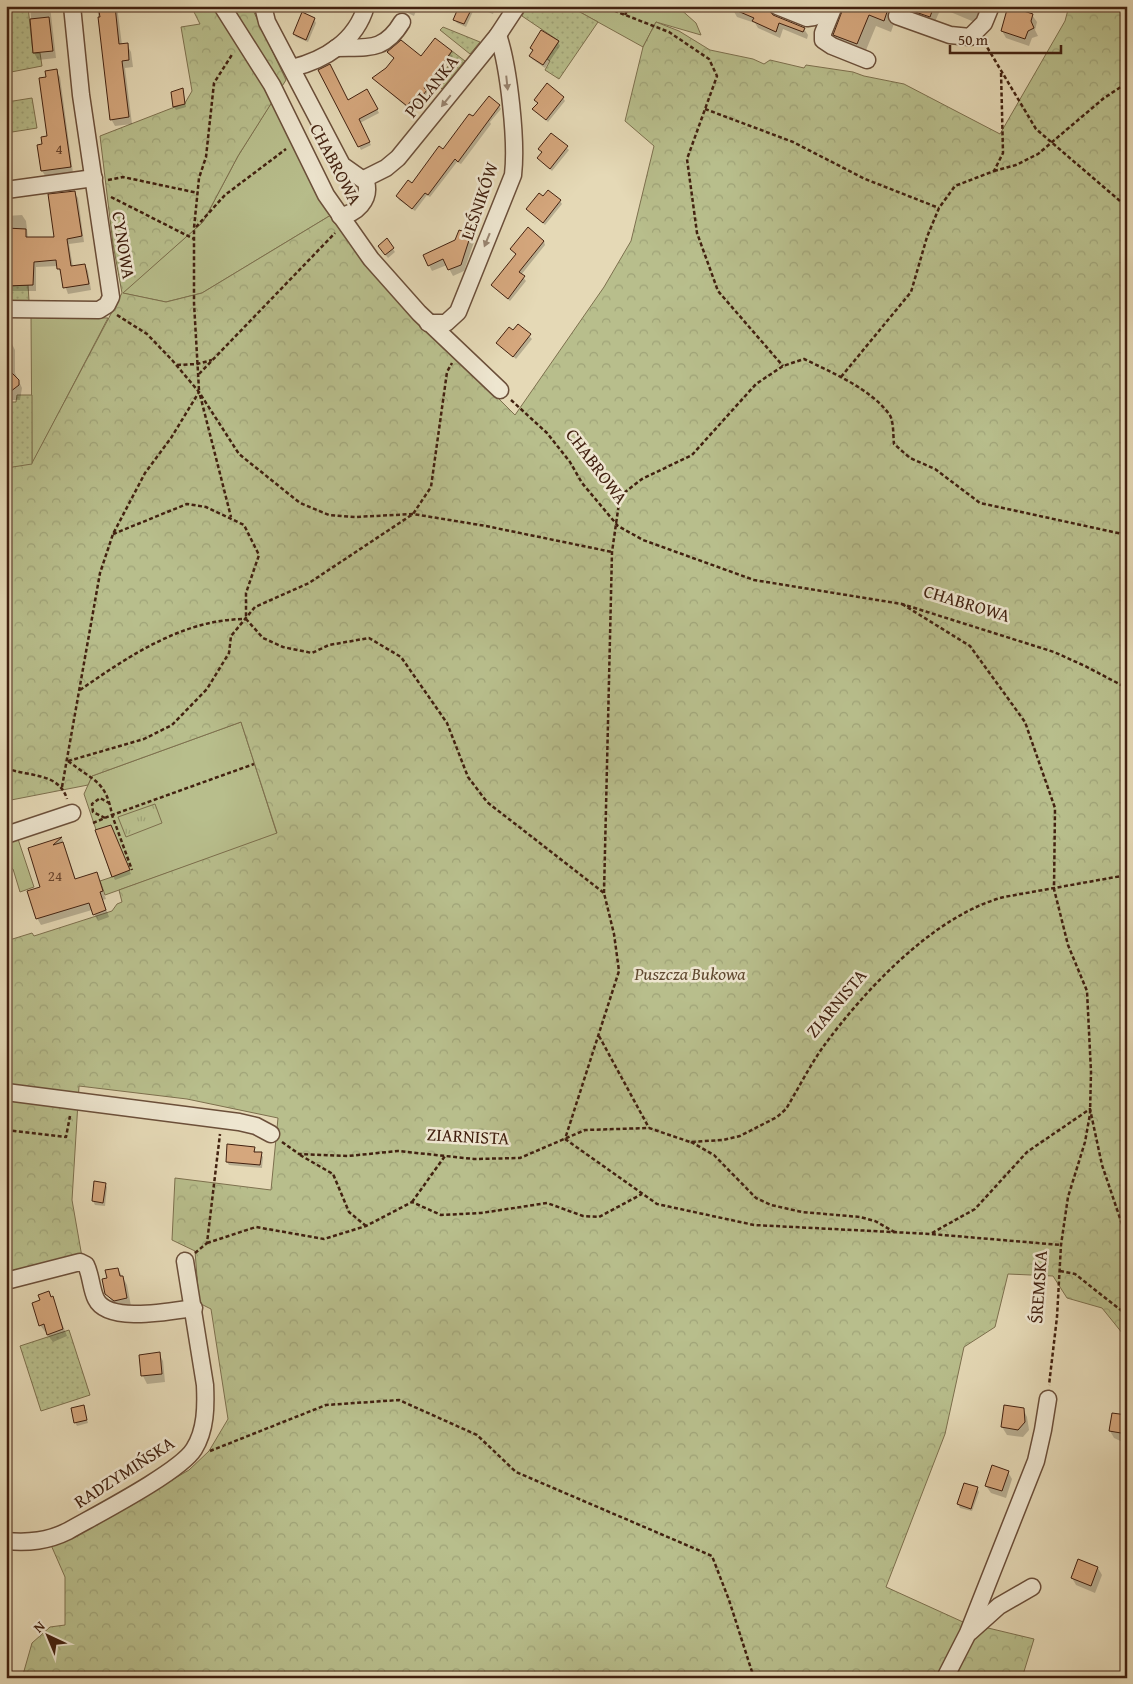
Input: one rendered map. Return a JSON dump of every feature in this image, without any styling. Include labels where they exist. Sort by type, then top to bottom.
[{"type":"street","name":"CYNOWA","points":[[72,6],[111,293],[107,305]]},
{"type":"street","name":"CHABROWA","points":[[222,6],[272,85],[300,138],[326,195],[342,219],[371,259],[428,322],[500,390]]},
{"type":"street","points":[[262,6],[267,22],[342,165],[349,172],[364,179],[367,190],[363,203],[342,219]]},
{"type":"street","points":[[292,68],[321,58],[336,48],[353,32],[366,6]]},
{"type":"street","name":"POLANKA","points":[[364,179],[386,168],[398,158],[498,35],[517,6]]},
{"type":"street","points":[[777,6],[807,18],[814,16],[822,6]]},
{"type":"street","points":[[834,6],[823,33],[823,40],[832,46],[867,60]]},
{"type":"street","points":[[897,16],[959,37],[970,36],[984,23],[991,6]]},
{"type":"street","points":[[336,48],[380,46],[395,34],[402,22]]},
{"type":"street","name":"LEŚNIKÓW","points":[[428,322],[446,323],[458,312],[512,175],[514,151],[505,65],[498,35]]},
{"type":"street","points":[[6,190],[97,182]]},
{"type":"street","points":[[6,309],[96,310],[107,305]]},
{"type":"street","points":[[6,836],[72,814]]},
{"type":"street","points":[[6,1092],[221,1120],[256,1126],[271,1134]]},
{"type":"street","name":"RADZYMIŃSKA","points":[[6,1541],[29,1542],[53,1538],[115,1504],[186,1459],[199,1438],[205,1404],[194,1308],[185,1261]]},
{"type":"street","points":[[6,1281],[80,1262],[86,1265],[96,1299],[105,1309],[136,1314],[194,1308]]},
{"type":"street","points":[[945,1678],[968,1633],[1036,1460],[1048,1399]]},
{"type":"street","points":[[968,1633],[999,1606],[1032,1587]]},
{"type":"path","points":[[602,6],[670,32],[709,59],[717,76],[686,159],[697,233],[718,291],[783,366]]},
{"type":"path","points":[[625,15],[629,6]]},
{"type":"path","points":[[977,31],[1036,129],[1127,207]]},
{"type":"path","points":[[230,517],[199,392],[194,303],[194,228],[199,178],[206,157],[214,83],[242,37]]},
{"type":"path","points":[[994,171],[1003,153],[1001,72]]},
{"type":"path","points":[[841,377],[911,292],[927,237],[939,208],[954,186],[1016,165],[1038,154],[1104,98],[1127,83]]},
{"type":"path","points":[[705,109],[793,142],[864,180],[939,208]]},
{"type":"path","points":[[194,228],[225,196],[300,138]]},
{"type":"path","points":[[97,182],[123,177],[198,193]]},
{"type":"path","points":[[97,182],[160,223],[194,239]]},
{"type":"path","points":[[198,375],[319,252],[342,219]]},
{"type":"path","points":[[107,305],[119,316],[147,334],[176,365],[199,392],[239,454],[300,502],[329,515],[355,517],[413,514],[486,526],[612,552]]},
{"type":"path","points":[[68,761],[144,739],[172,725],[207,690],[229,653],[231,636],[255,607],[309,583],[413,514],[431,488],[446,372],[458,352]]},
{"type":"path","points":[[176,365],[197,364],[214,359]]},
{"type":"path","points":[[1061,1245],[931,1234],[754,1226],[657,1204],[565,1139],[619,971],[614,934],[604,893],[612,552],[618,526],[620,496],[642,479],[692,455],[756,384],[783,366],[804,359],[841,377],[873,398],[890,415],[894,444],[910,458],[935,469],[980,503],[1127,535]]},
{"type":"path","name":"CHABROWA","points":[[500,390],[547,433],[570,462],[582,483],[618,526],[643,540],[754,580],[902,604],[1054,652],[1127,688]]},
{"type":"path","points":[[62,787],[100,574],[113,534],[145,473],[171,438],[199,392]]},
{"type":"path","points":[[113,534],[187,504],[206,507],[244,525],[259,555],[246,593],[246,618],[263,638],[283,647],[312,653],[329,645],[369,638],[401,657],[447,723],[468,777],[487,802],[604,893]]},
{"type":"path","name":"ŚREMSKA","points":[[902,604],[970,646],[1025,722],[1055,808],[1054,889],[1065,937],[1087,992],[1092,1072],[1090,1109],[1085,1142],[1068,1197],[1061,1245],[1057,1317],[1048,1399]]},
{"type":"path","points":[[79,690],[125,659],[179,632],[225,619],[246,618]]},
{"type":"path","points":[[68,761],[90,779],[99,782],[110,804],[112,815],[132,870]]},
{"type":"path","points":[[93,823],[254,764]]},
{"type":"path","points":[[6,768],[52,780],[62,787],[66,796]]},
{"type":"path","points":[[105,818],[93,812],[92,804],[100,798],[110,804]]},
{"type":"path","name":"ZIARNISTA","points":[[299,1154],[348,1156],[398,1151],[474,1159],[520,1158],[585,1130],[649,1128],[690,1142],[723,1140],[740,1136],[777,1117],[786,1109],[822,1049],[865,996],[897,964],[949,920],[992,900],[1127,875]]},
{"type":"path","points":[[599,1036],[649,1128]]},
{"type":"path","points":[[6,1130],[66,1136],[73,1101]]},
{"type":"path","points":[[931,1234],[975,1209],[1027,1152],[1090,1109],[1102,1165],[1127,1239]]},
{"type":"path","points":[[207,1243],[221,1120]]},
{"type":"path","points":[[271,1134],[299,1154],[333,1174],[349,1212],[366,1226]]},
{"type":"path","points":[[690,1142],[714,1156],[756,1198],[771,1205],[802,1212],[860,1217],[875,1221],[897,1233]]},
{"type":"path","points":[[185,1261],[207,1243],[256,1227],[324,1240],[366,1226],[412,1202],[445,1156]]},
{"type":"path","points":[[412,1202],[441,1215],[481,1213],[547,1203],[583,1216],[599,1217],[642,1194]]},
{"type":"path","points":[[1060,1271],[1075,1274],[1127,1315]]},
{"type":"path","points":[[186,1459],[195,1458],[326,1405],[398,1400],[477,1435],[516,1472],[712,1556],[729,1600],[754,1678]]},
{"type":"green space","name":"Puszcza Bukowa","points":[[191,6],[251,6],[286,80],[238,156],[203,222],[123,293],[166,302],[202,293],[331,215],[430,330],[515,415],[604,287],[631,241],[654,146],[625,121],[643,47],[656,22],[679,31],[710,50],[753,59],[764,64],[770,60],[804,68],[806,65],[853,72],[904,84],[1000,134],[1065,21],[1069,6],[1127,6],[1127,1339],[1102,1308],[1067,1298],[1053,1276],[1008,1274],[995,1327],[964,1347],[945,1434],[886,1587],[963,1622],[1034,1639],[1022,1678],[22,1678],[32,1643],[50,1627],[65,1625],[65,1577],[51,1545],[76,1536],[189,1470],[209,1451],[228,1419],[211,1309],[199,1303],[195,1251],[172,1240],[175,1178],[271,1190],[278,1118],[187,1099],[79,1086],[72,1200],[82,1257],[6,1275],[6,1104],[10,1103],[10,1076],[6,1070],[6,941],[32,933],[34,936],[112,911],[117,904],[122,902],[119,890],[277,833],[241,722],[92,776],[88,785],[6,801],[6,468],[32,463],[122,293],[113,244],[100,136],[185,103],[192,91],[181,27],[200,24]]},
{"type":"green space","points":[[527,6],[569,6],[598,22],[559,79],[545,70],[550,61],[547,59],[559,41],[522,16]]},
{"type":"green space","points":[[569,6],[678,7],[696,23],[701,35],[656,22],[643,47]]},
{"type":"green space","points":[[28,7],[33,53],[40,53],[42,66],[6,73],[6,9]]},
{"type":"green space","points":[[443,27],[480,42],[470,54],[440,30]]},
{"type":"green space","points":[[415,51],[420,57],[446,69],[452,61],[448,57],[452,51],[465,61],[442,89],[407,60]]},
{"type":"green space","points":[[275,97],[331,215],[202,293],[166,302],[122,293],[203,222],[238,156]]},
{"type":"green space","points":[[32,98],[37,128],[12,132],[7,102]]},
{"type":"green space","points":[[28,285],[29,301],[6,301],[6,286]]},
{"type":"green space","points":[[31,316],[108,318],[32,464]]},
{"type":"green space","points":[[17,395],[32,395],[32,464],[6,468],[6,402],[16,402]]},
{"type":"green space","points":[[241,722],[277,834],[105,895],[100,881],[112,877],[84,794],[92,776]]},
{"type":"green space","points":[[155,804],[162,823],[126,837],[118,817]]},
{"type":"green space","points":[[18,839],[34,887],[20,892],[13,869],[6,868],[6,843]]},
{"type":"green space","points":[[69,1330],[90,1395],[41,1411],[20,1346]]},
{"type":"building","points":[[98,6],[115,6],[119,44],[128,43],[129,60],[122,61],[129,117],[110,120]]},
{"type":"building","points":[[459,6],[473,6],[464,24],[453,20]]},
{"type":"building","points":[[726,6],[767,6],[773,15],[805,28],[803,32],[779,23],[776,32],[752,21],[754,18]]},
{"type":"building","points":[[844,6],[889,6],[884,21],[869,15],[857,44],[833,35]]},
{"type":"building","points":[[898,6],[934,6],[930,17]]},
{"type":"building","points":[[1008,6],[1033,14],[1031,21],[1034,28],[1028,31],[1025,39],[1001,31]]},
{"type":"building","points":[[302,12],[315,18],[306,40],[293,34]]},
{"type":"building","points":[[49,17],[53,51],[33,53],[30,19]]},
{"type":"building","points":[[541,30],[559,41],[543,65],[529,56],[533,50],[530,48]]},
{"type":"building","points":[[435,38],[452,51],[424,88],[427,90],[415,105],[411,101],[407,106],[372,78],[386,68],[394,58],[387,52],[401,40],[421,56]]},
{"type":"building","points":[[330,64],[348,100],[367,89],[378,109],[359,119],[370,142],[358,147],[318,70]]},
{"type":"building","points":[[57,69],[71,167],[41,171],[37,145],[42,144],[41,137],[47,136],[39,78],[46,77],[45,71]]},
{"type":"building","points":[[547,83],[564,97],[546,120],[532,109],[538,103],[534,100]]},
{"type":"building","points":[[183,88],[185,104],[173,107],[171,92]]},
{"type":"building","points":[[489,96],[500,105],[458,162],[455,159],[428,195],[425,193],[412,209],[396,196],[408,180],[412,183],[439,146],[443,149],[469,114],[473,116]]},
{"type":"building","points":[[551,133],[568,146],[550,169],[537,158],[542,152],[538,149]]},
{"type":"building","points":[[548,190],[561,200],[543,223],[526,209],[539,193],[543,196]]},
{"type":"building","points":[[75,191],[82,236],[67,239],[71,266],[85,264],[89,284],[63,288],[60,269],[57,269],[56,260],[34,262],[33,285],[6,286],[6,228],[26,229],[26,237],[54,237],[48,194]]},
{"type":"building","points":[[528,227],[544,241],[519,272],[525,276],[508,299],[491,285],[516,254],[510,249]]},
{"type":"building","points":[[459,230],[471,234],[461,265],[448,270],[443,259],[428,266],[423,255],[455,240]]},
{"type":"building","points":[[387,238],[394,248],[385,255],[378,246]]},
{"type":"building","points":[[518,324],[531,334],[513,357],[496,343],[509,327],[513,330]]},
{"type":"building","points":[[6,367],[19,380],[19,385],[6,395]]},
{"type":"building","points":[[111,825],[130,870],[112,877],[95,830]]},
{"type":"building","points":[[62,837],[53,845],[63,842],[75,879],[97,872],[103,891],[100,892],[106,910],[93,915],[89,903],[36,919],[27,891],[40,887],[28,848]]},
{"type":"building","points":[[227,1144],[255,1147],[254,1152],[262,1152],[260,1165],[226,1162]]},
{"type":"building","points":[[94,1181],[106,1183],[103,1203],[92,1201]]},
{"type":"building","points":[[118,1268],[120,1276],[123,1276],[127,1298],[114,1301],[105,1294],[102,1279],[107,1278],[105,1270]]},
{"type":"building","points":[[49,1291],[51,1297],[53,1296],[63,1329],[47,1335],[44,1324],[39,1326],[32,1303],[40,1300],[38,1295]]},
{"type":"building","points":[[160,1352],[162,1374],[141,1376],[139,1355]]},
{"type":"building","points":[[84,1405],[87,1420],[74,1423],[71,1408]]},
{"type":"building","points":[[1004,1405],[1024,1408],[1025,1422],[1018,1430],[1001,1427]]},
{"type":"building","points":[[1112,1413],[1127,1415],[1127,1434],[1109,1431]]},
{"type":"building","points":[[992,1465],[1009,1471],[1002,1491],[985,1486]]},
{"type":"building","points":[[964,1483],[978,1487],[971,1509],[957,1504]]},
{"type":"building","points":[[1078,1559],[1098,1567],[1091,1586],[1071,1578]]}]
